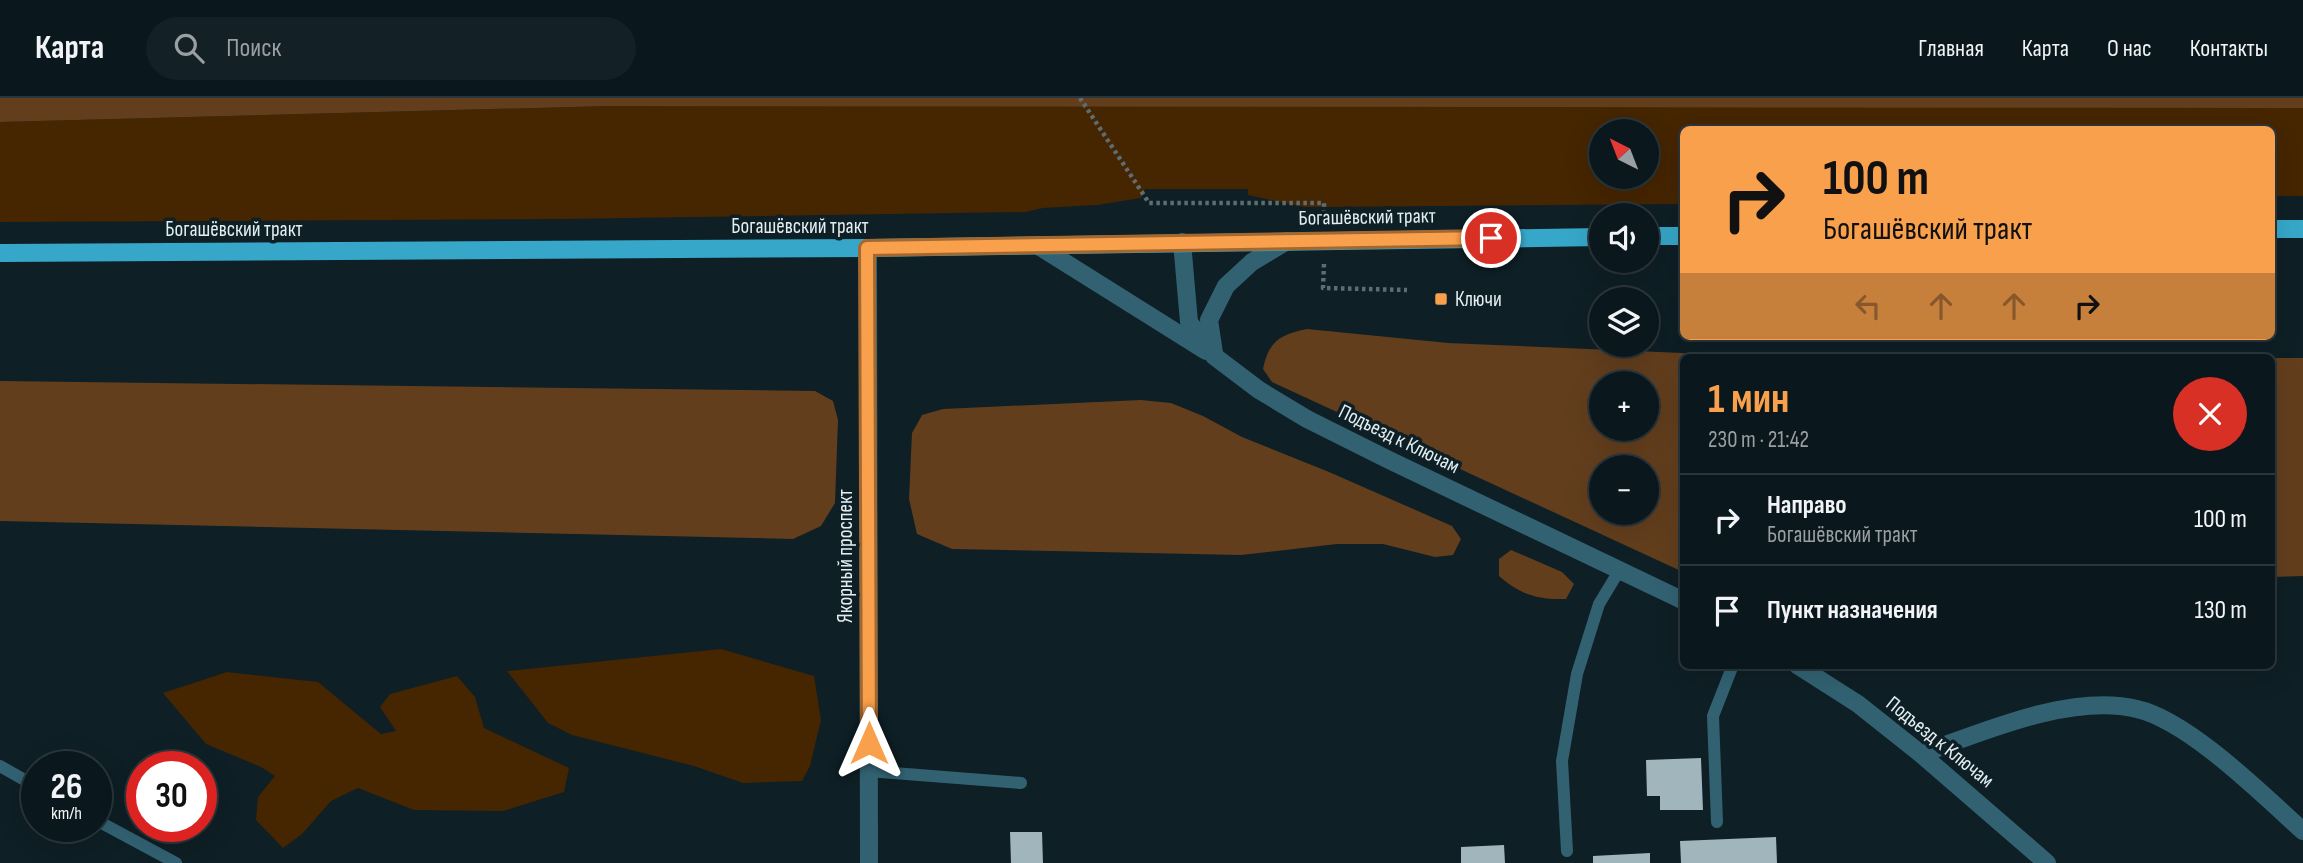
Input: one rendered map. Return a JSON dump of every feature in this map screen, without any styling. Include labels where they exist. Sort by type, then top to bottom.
[{"type":"main road","points":[[2275,229],[2303,229]]},
{"type":"main road","points":[[1659,236],[1680,236]]},
{"type":"main road","name":"Богашёвский тракт","points":[[0,253],[867,248],[1589,237]]},
{"type":"street","points":[[1214,356],[1209,320],[1226,285],[1252,262],[1287,240]]},
{"type":"street","name":"Подъезд к Ключам","points":[[1182,242],[1189,322],[1214,356],[1259,390],[1307,419],[1680,599]]},
{"type":"street","points":[[1037,245],[1214,356]]},
{"type":"street","name":"Якорный проспект","points":[[867,248],[869,863]]},
{"type":"street","name":"Подъезд к Ключам","points":[[1803,669],[1858,704],[1921,754],[2047,863]]},
{"type":"street","points":[[1921,754],[2010,723],[2068,708],[2098,706],[2137,709],[2167,721],[2193,737],[2303,831]]},
{"type":"lane","points":[[1567,851],[1562,761],[1577,674],[1599,604],[1619,571]]},
{"type":"lane","points":[[1717,822],[1713,716],[1731,669]]},
{"type":"lane","points":[[0,766],[21,778]]},
{"type":"lane","points":[[869,771],[1021,783]]},
{"type":"lane","points":[[112,829],[176,863]]},
{"type":"path","points":[[1080,98],[1149,203],[1324,203],[1324,215]]},
{"type":"path","points":[[1324,257],[1323,288],[1407,290]]},
{"type":"shaded area","points":[[0,98],[2303,98],[2303,108],[608,106],[0,122]]},
{"type":"shaded area","points":[[608,106],[2303,108],[2303,196],[2275,196],[2275,126],[1680,126],[1680,204],[1304,207],[1248,195],[1248,189],[1145,189],[1141,198],[1025,212],[561,219],[0,222],[0,122]]},
{"type":"shaded area","points":[[1307,329],[1448,343],[1589,349],[1589,357],[1659,357],[1659,352],[1706,354],[1680,354],[1680,571],[1272,382],[1263,369],[1268,352],[1277,341]]},
{"type":"shaded area","points":[[2275,358],[2303,358],[2303,576],[2275,577]]},
{"type":"shaded area","points":[[0,381],[815,391],[833,401],[838,420],[835,503],[821,526],[793,539],[0,521]]},
{"type":"shaded area","points":[[1141,400],[1171,403],[1203,416],[1242,437],[1452,526],[1461,539],[1453,555],[1435,557],[1383,544],[1337,544],[1241,555],[952,549],[917,534],[909,499],[912,433],[922,415],[943,409]]},
{"type":"shaded area","points":[[1511,550],[1562,572],[1574,584],[1566,599],[1530,595],[1499,576],[1499,559]]},
{"type":"shaded area","points":[[721,649],[814,676],[821,720],[810,766],[802,781],[743,783],[694,766],[572,735],[548,723],[507,671]]},
{"type":"shaded area","points":[[227,672],[318,682],[381,734],[396,731],[380,707],[390,694],[457,676],[475,697],[484,728],[569,768],[564,792],[503,811],[414,810],[358,788],[331,801],[302,834],[283,848],[256,820],[258,797],[275,776],[261,767],[206,744],[163,693]]},
{"type":"building","points":[[1701,758],[1703,810],[1660,810],[1660,796],[1647,796],[1646,760]]},
{"type":"building","points":[[1010,832],[1042,832],[1043,863],[1011,863]]},
{"type":"building","points":[[1776,837],[1777,863],[1681,863],[1680,841]]},
{"type":"building","points":[[1504,845],[1505,863],[1461,863],[1461,847]]},
{"type":"building","points":[[1650,853],[1650,863],[1593,863],[1593,856]]},
{"type":"place","name":"Ключи","points":[[1441,299]]},
{"type":"route","points":[[869,743],[867,248],[1491,238]]}]
